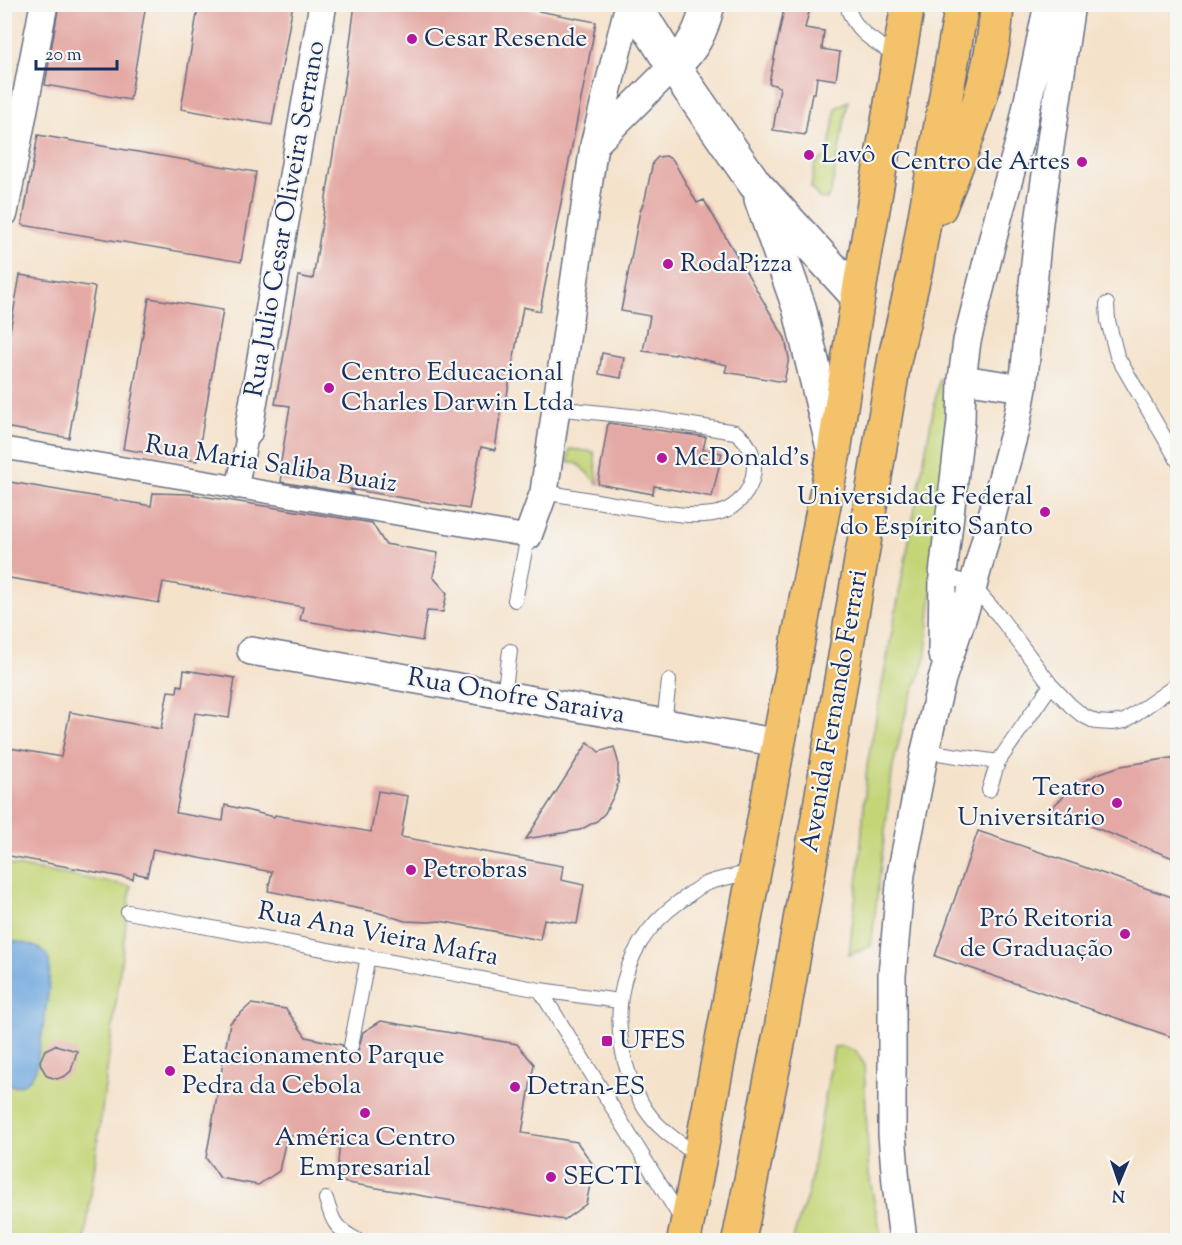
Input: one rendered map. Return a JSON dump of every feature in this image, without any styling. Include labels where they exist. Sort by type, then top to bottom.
[{"type":"main road","name":"Avenida Fernando Ferrari","points":[[685,1234],[834,452],[908,4]]},
{"type":"main road","name":"Avenida Fernando Ferrari","points":[[739,1240],[781,1029],[895,357],[916,268],[962,4]]},
{"type":"main road","points":[[858,297],[873,298],[888,294],[916,268],[971,130],[989,67],[997,4]]},
{"type":"street","points":[[4,213],[44,4]]},
{"type":"street","name":"Rua Julio Cesar Oliveira Serrano","points":[[248,433],[323,4]]},
{"type":"street","points":[[528,536],[544,492],[594,145],[628,4]]},
{"type":"street","points":[[634,4],[673,66],[755,184],[858,297]]},
{"type":"street","points":[[594,145],[694,44],[702,27],[708,4]]},
{"type":"street","points":[[942,679],[943,574],[961,421],[962,380],[968,341],[1023,128],[1048,4]]},
{"type":"street","points":[[903,1240],[892,1134],[892,975],[901,874],[925,751],[942,679],[973,586],[1016,426],[1023,388],[1039,222],[1071,4]]},
{"type":"street","points":[[755,184],[799,307],[834,452]]},
{"type":"street","points":[[999,214],[1039,222]]},
{"type":"street","points":[[962,380],[1023,388]]},
{"type":"street","points":[[237,488],[248,433]]},
{"type":"street","name":"Rua Maria Saliba Buaiz","points":[[4,448],[528,536]]},
{"type":"street","name":"Rua Onofre Saraiva","points":[[251,651],[780,743]]},
{"type":"lane","points":[[847,4],[849,16],[863,34],[899,57]]},
{"type":"lane","points":[[1107,304],[1108,321],[1117,356],[1178,461]]},
{"type":"lane","points":[[544,492],[669,513],[714,514],[730,509],[742,499],[751,484],[755,464],[752,451],[745,438],[735,432],[649,418],[555,408]]},
{"type":"lane","points":[[515,600],[528,536]]},
{"type":"lane","points":[[943,574],[973,586],[999,616],[1051,685],[1082,715],[1096,722],[1125,721],[1178,684]]},
{"type":"lane","points":[[504,695],[510,651]]},
{"type":"lane","points":[[664,723],[669,681]]},
{"type":"lane","points":[[989,790],[998,762],[1051,685]]},
{"type":"lane","points":[[925,751],[998,762]]},
{"type":"lane","points":[[701,1158],[668,1135],[642,1103],[624,1056],[619,1034],[620,1001],[627,969],[641,940],[662,915],[704,885],[754,871]]},
{"type":"lane","name":"Rua Ana Vieira Mafra","points":[[128,912],[540,990],[620,1001]]},
{"type":"lane","points":[[351,1046],[368,956]]},
{"type":"lane","points":[[540,990],[685,1234]]},
{"type":"lane","points":[[326,1199],[331,1217],[340,1230],[357,1240]]},
{"type":"green space","points":[[848,101],[831,192],[827,199],[819,198],[811,188],[815,164],[828,154],[836,108]]},
{"type":"green space","points":[[939,379],[945,388],[950,409],[925,662],[908,704],[893,766],[871,946],[849,955],[867,766]]},
{"type":"green space","points":[[570,449],[594,452],[598,484],[578,464],[568,462]]},
{"type":"green space","points":[[4,864],[131,886],[85,1240],[5,1240]]},
{"type":"green space","points":[[842,1046],[856,1051],[864,1064],[869,1175],[882,1240],[792,1240],[808,1194],[834,1047]]},
{"type":"water","points":[[4,939],[27,944],[43,951],[47,955],[50,975],[36,1069],[24,1084],[16,1086],[5,1086]]},
{"type":"building","points":[[59,4],[146,4],[130,100],[45,85]]},
{"type":"building","points":[[204,4],[293,4],[272,125],[181,109],[198,8],[203,9]]},
{"type":"building","points":[[355,4],[502,4],[596,22],[540,311],[523,307],[506,401],[502,401],[495,450],[481,447],[469,509],[350,489],[353,494],[281,482],[282,475],[279,474],[290,406],[275,404],[298,276],[313,279]]},
{"type":"building","points":[[785,4],[811,4],[805,28],[824,31],[822,49],[840,52],[836,80],[817,77],[805,135],[773,130],[780,87],[769,83]]},
{"type":"building","points":[[38,135],[256,172],[241,262],[22,225]]},
{"type":"building","points":[[666,156],[673,160],[697,203],[704,200],[785,338],[789,358],[784,382],[725,372],[727,365],[676,353],[675,355],[643,351],[650,316],[621,311],[640,211],[653,162],[658,157]]},
{"type":"building","points":[[20,275],[95,287],[69,438],[4,427],[4,364]]},
{"type":"building","points":[[149,298],[223,310],[197,461],[123,449]]},
{"type":"building","points":[[602,353],[624,357],[621,378],[599,374]]},
{"type":"building","name":"McDonald's","points":[[608,423],[706,437],[703,450],[722,453],[712,497],[654,486],[653,494],[598,484]]},
{"type":"building","points":[[4,481],[151,506],[153,493],[189,494],[372,523],[385,544],[438,553],[433,577],[447,593],[443,612],[427,611],[422,641],[300,620],[303,607],[163,582],[159,603],[4,577]]},
{"type":"building","points":[[184,670],[235,678],[229,718],[195,713],[176,813],[223,821],[225,805],[274,817],[275,815],[371,832],[378,791],[408,796],[401,837],[563,866],[561,880],[584,885],[577,924],[544,919],[540,940],[440,921],[405,921],[376,912],[268,891],[272,872],[153,849],[147,876],[134,873],[133,879],[4,855],[4,747],[61,757],[70,712],[161,729],[168,691],[177,692],[178,685],[182,686]]},
{"type":"building","name":"Petrobras","points":[[588,742],[599,752],[614,747],[618,761],[618,783],[605,813],[597,821],[580,830],[526,839]]},
{"type":"building","name":"Teatro Universitário","points":[[1178,757],[1178,860],[1049,810],[1074,787],[1097,774],[1121,766]]},
{"type":"building","name":"Pró Reitoria de Graduação","points":[[978,831],[1178,899],[1178,1039],[935,956]]},
{"type":"building","name":"América Centro Empresarial","points":[[251,1004],[286,1009],[306,1037],[342,1045],[345,1052],[350,1055],[358,1051],[363,1032],[381,1021],[517,1044],[534,1064],[522,1133],[577,1142],[594,1166],[586,1204],[564,1220],[336,1181],[340,1143],[287,1135],[279,1171],[258,1185],[220,1178],[206,1158],[230,1023]]},
{"type":"building","points":[[55,1045],[77,1051],[71,1071],[57,1079],[47,1076],[40,1061],[45,1050]]},
{"type":"place","name":"Cesar Resende","points":[[412,39]]},
{"type":"place","name":"Lavô","points":[[809,155]]},
{"type":"place","name":"Centro de Artes","points":[[1082,162]]},
{"type":"place","name":"RodaPizza","points":[[668,264]]},
{"type":"place","name":"Centro Educacional Charles Darwin Ltda","points":[[329,388]]},
{"type":"place","name":"McDonald's","points":[[662,458]]},
{"type":"place","name":"Universidade Federal do Espírito Santo","points":[[1045,512]]},
{"type":"place","name":"Teatro Universitário","points":[[1117,803]]},
{"type":"place","name":"Petrobras","points":[[411,870]]},
{"type":"place","name":"Pró Reitoria de Graduação","points":[[1125,934]]},
{"type":"place","name":"UFES","points":[[607,1041]]},
{"type":"place","name":"Eatacionamento Parque Pedra da Cebola","points":[[170,1071]]},
{"type":"place","name":"Detran-ES","points":[[515,1087]]},
{"type":"place","name":"América Centro Empresarial","points":[[365,1113]]},
{"type":"place","name":"SECTI","points":[[551,1177]]}]
